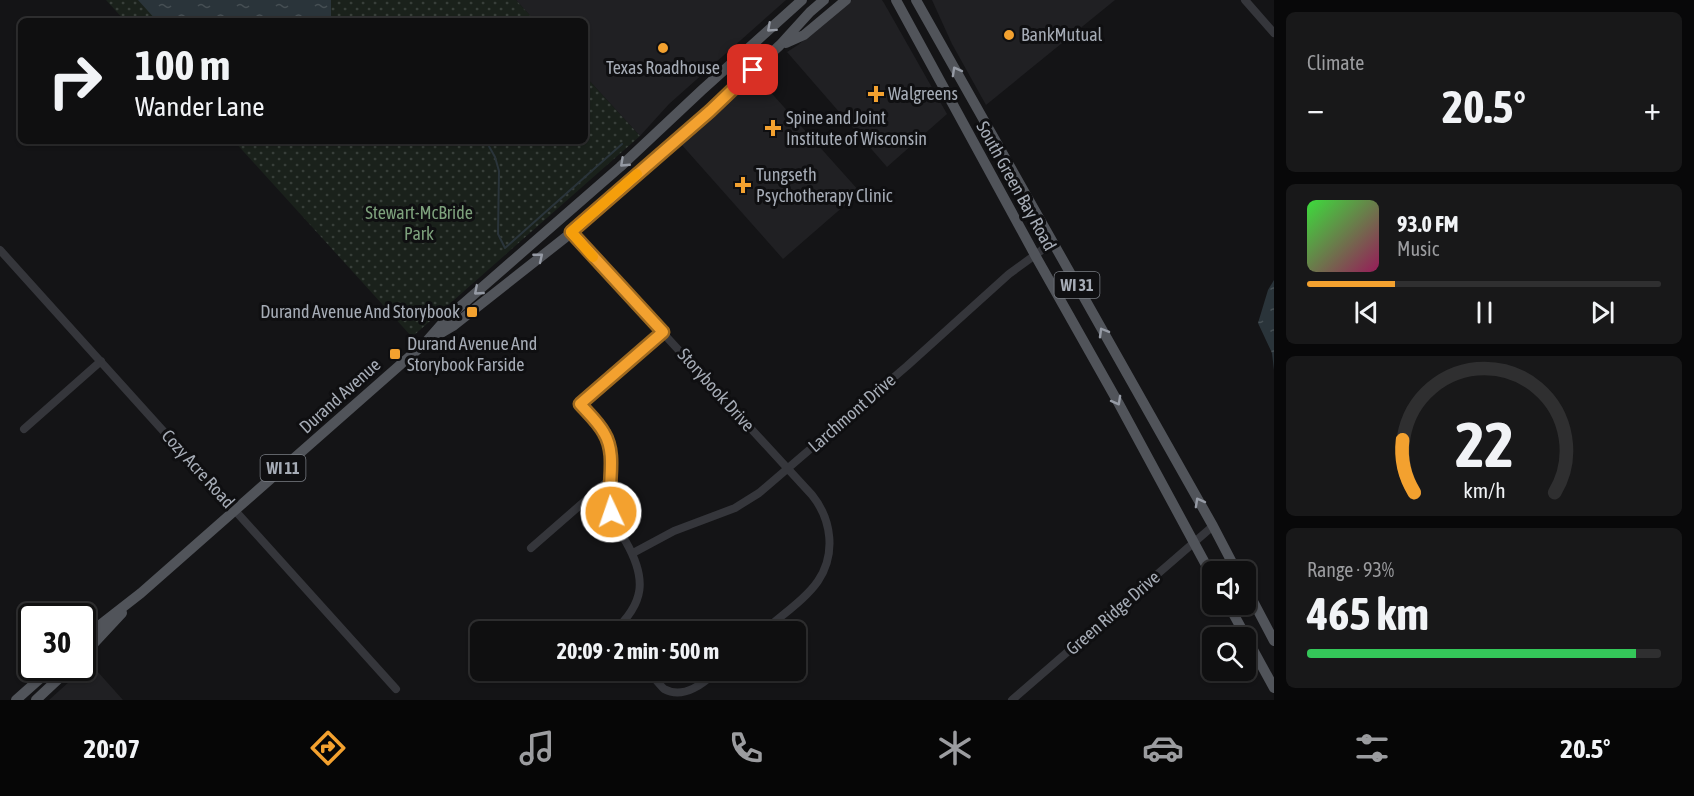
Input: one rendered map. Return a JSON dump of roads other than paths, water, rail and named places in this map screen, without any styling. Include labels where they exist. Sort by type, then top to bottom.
[{"type":"main road","name":"Durand Avenue","points":[[96,628],[141,593],[425,343],[447,318],[612,174],[802,0]]},
{"type":"main road","name":"Durand Avenue","points":[[425,343],[453,326],[571,232],[710,111],[824,0]]},
{"type":"main road","points":[[780,45],[804,34],[846,0]]},
{"type":"main road","name":"South Green Bay Road","points":[[896,0],[1204,561]]},
{"type":"main road","name":"South Green Bay Road","points":[[916,0],[1214,526],[1232,561]]},
{"type":"main road","points":[[702,90],[697,108],[702,112],[710,111]]},
{"type":"main road","points":[[667,123],[668,148]]},
{"type":"main road","name":"Durand Avenue","points":[[96,641],[141,593]]},
{"type":"main road","points":[[1256,607],[1274,641]]},
{"type":"main road","points":[[1234,615],[1274,688]]},
{"type":"main road","points":[[16,700],[37,681]]},
{"type":"main road","points":[[36,700],[56,681]]},
{"type":"street","points":[[1245,0],[1274,33]]},
{"type":"street","name":"Storybook Drive","points":[[571,232],[812,495],[823,511],[830,534],[828,558],[818,580],[810,590],[775,621]]},
{"type":"street","name":"Larchmont Drive","points":[[633,554],[674,531],[741,505],[759,493],[907,366],[1009,274],[1053,242]]},
{"type":"street","name":"Cozy Acre Road","points":[[0,250],[396,689]]},
{"type":"street","points":[[624,621],[630,615],[638,597],[640,577],[633,554],[611,512],[609,480],[611,455],[607,439],[598,424],[580,404],[663,332]]},
{"type":"street","points":[[24,429],[101,361]]},
{"type":"street","points":[[531,548],[609,480]]},
{"type":"street","name":"Green Ridge Drive","points":[[1012,700],[1214,526]]},
{"type":"street","points":[[657,681],[664,689],[682,695],[696,690],[706,681]]},
{"type":"water","points":[[138,0],[331,0],[331,18],[154,18]]},
{"type":"water","points":[[1274,280],[1274,370],[1272,353],[1258,323],[1268,290]]},
{"type":"waterway","points":[[488,144],[499,171],[498,234],[505,248],[622,144]]},
{"type":"place","name":"BankMutual","points":[[1009,35]]},
{"type":"place","name":"Texas Roadhouse","points":[[663,48]]},
{"type":"place","name":"Walgreens","points":[[876,94]]},
{"type":"place","name":"Spine and Joint Institute of Wisconsin","points":[[773,128]]},
{"type":"place","name":"Tungseth Psychotherapy Clinic","points":[[743,185]]},
{"type":"place","name":"Durand Avenue And Storybook","points":[[472,312]]},
{"type":"place","name":"Durand Avenue And Storybook Farside","points":[[395,354]]},
{"type":"park label","name":"Stewart-McBride Park","points":[[419,223]]}]
